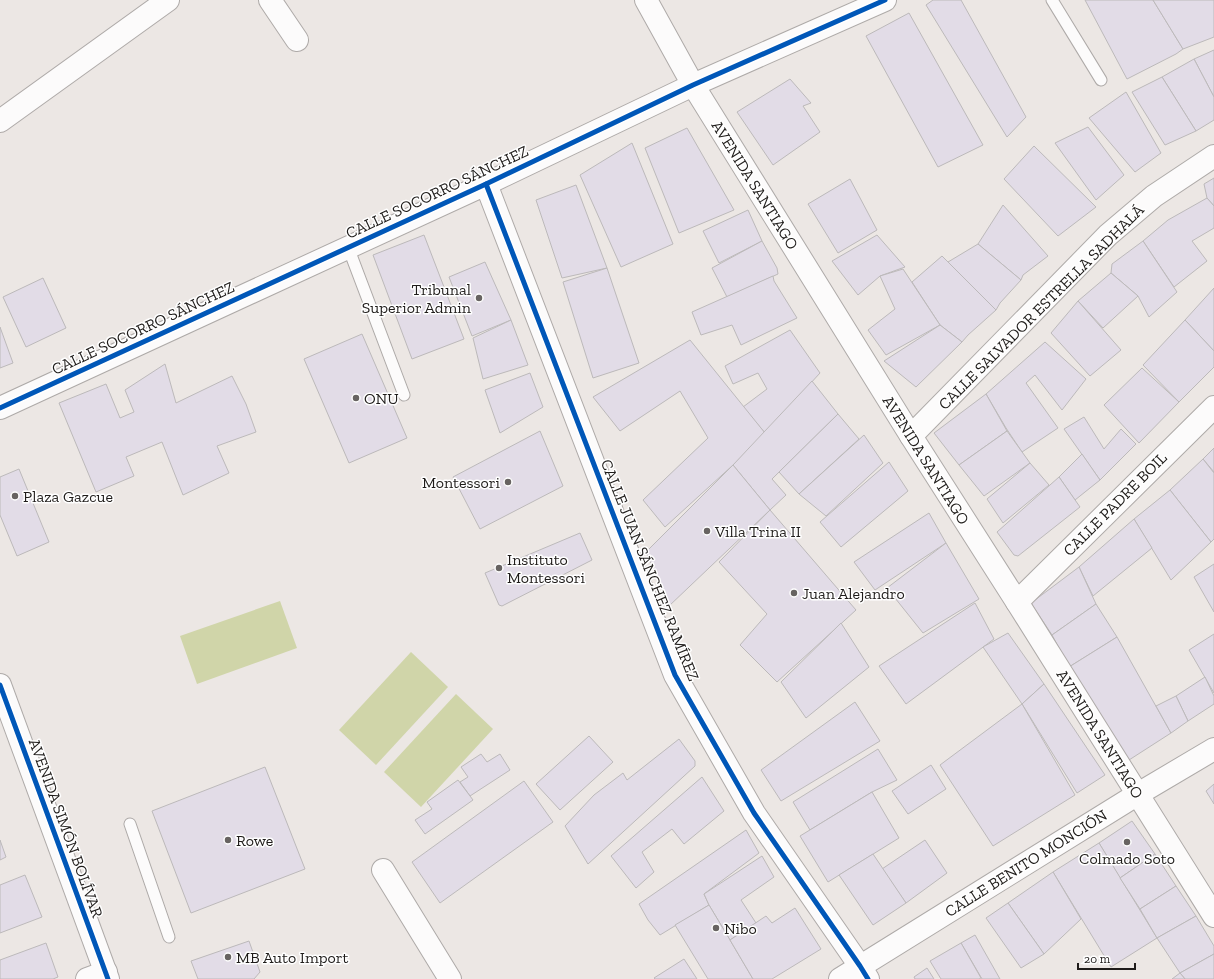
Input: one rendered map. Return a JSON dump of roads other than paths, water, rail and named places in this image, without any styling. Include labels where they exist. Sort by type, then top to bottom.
[{"type":"street","points":[[0,121],[168,0]]},
{"type":"street","points":[[270,0],[297,40]]},
{"type":"street","name":"AVENIDA SANTIAGO","points":[[646,0],[693,85],[911,436],[1214,916]]},
{"type":"street","name":"CALLE SOCORRO SÁNCHEZ","points":[[0,408],[486,184],[693,85],[885,0]]},
{"type":"street","name":"CALLE SALVADOR ESTRELLA SADHALÁ","points":[[911,436],[1108,235],[1154,196],[1214,156]]},
{"type":"street","name":"CALLE JUAN SÁNCHEZ RAMÍREZ","points":[[486,184],[675,675],[754,813],[864,972]]},
{"type":"street","name":"CALLE PADRE BOIL","points":[[1017,602],[1214,407]]},
{"type":"street","name":"AVENIDA SIMÓN BOLÍVAR","points":[[0,685],[100,977]]},
{"type":"street","name":"CALLE BENITO MONCIÓN","points":[[840,979],[864,972],[1138,794],[1214,749]]},
{"type":"street","points":[[383,870],[450,979]]},
{"type":"lane","points":[[1052,0],[1101,80]]},
{"type":"lane","points":[[348,247],[404,395]]},
{"type":"lane","points":[[130,824],[169,937]]},
{"type":"place","name":"Tribunal Superior Admin","points":[[479,298]]},
{"type":"place","name":"ONU","points":[[356,398]]},
{"type":"place","name":"Montessori","points":[[508,482]]},
{"type":"place","name":"Plaza Gazcue","points":[[15,496]]},
{"type":"place","name":"Villa Trina II","points":[[707,531]]},
{"type":"place","name":"Instituto Montessori","points":[[499,568]]},
{"type":"place","name":"Juan Alejandro","points":[[794,593]]},
{"type":"place","name":"Rowe","points":[[228,840]]},
{"type":"place","name":"Colmado Soto","points":[[1127,842]]},
{"type":"place","name":"Nibo","points":[[716,928]]},
{"type":"place","name":"MB Auto Import","points":[[228,957]]}]
